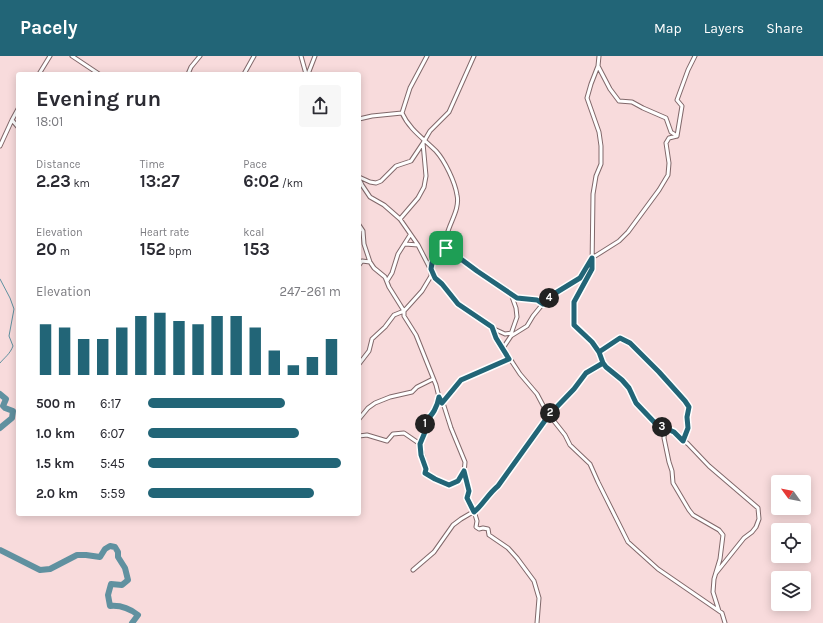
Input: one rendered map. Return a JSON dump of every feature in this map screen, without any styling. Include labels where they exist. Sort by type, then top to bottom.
[{"type":"street","points":[[40,72],[50,56]]},
{"type":"street","points":[[72,56],[96,72]]},
{"type":"street","points":[[189,72],[200,56]]},
{"type":"street","points":[[245,72],[254,56]]},
{"type":"street","points":[[301,56],[306,72]]},
{"type":"street","points":[[308,72],[315,56]]},
{"type":"street","points":[[427,56],[410,88],[402,113],[409,126],[441,158],[455,185],[458,200],[454,217],[445,240],[446,248],[517,298],[537,300],[543,304]]},
{"type":"street","points":[[361,179],[370,182],[381,181],[396,166],[411,161],[430,131],[449,112],[474,56]]},
{"type":"street","points":[[599,56],[598,66],[587,98],[599,132],[601,146],[601,164],[596,176],[593,194],[592,269],[574,302],[573,322],[576,328],[592,342],[599,352],[603,363],[629,388],[636,403],[656,424],[674,432],[703,458],[709,466],[759,510],[758,523],[752,532],[744,538],[716,573]]},
{"type":"street","points":[[677,136],[682,106],[678,100],[694,56],[688,56]]},
{"type":"street","points":[[598,66],[610,89],[619,101],[632,102],[666,118],[671,132],[677,136]]},
{"type":"street","points":[[0,146],[16,113]]},
{"type":"street","points":[[361,119],[402,113]]},
{"type":"street","points":[[12,120],[16,125]]},
{"type":"street","points":[[361,188],[370,197],[384,205],[400,219],[418,245],[435,278],[442,284],[458,304],[492,327],[505,334],[511,334],[527,326],[533,316],[549,297],[580,278],[592,258],[599,255],[624,237],[666,179],[669,169],[666,143],[669,138],[677,136]]},
{"type":"street","points":[[400,219],[418,198],[424,187],[426,176],[424,142]]},
{"type":"street","points":[[361,229],[370,262],[374,268],[385,277],[389,287],[404,311],[404,316],[416,336],[439,397],[444,406],[465,462],[464,471],[469,491],[467,498],[474,512],[477,528],[488,529],[489,535],[508,548],[534,581],[539,598],[537,623]]},
{"type":"street","points":[[387,281],[392,273],[398,254],[410,235]]},
{"type":"street","points":[[404,244],[418,245]]},
{"type":"street","points":[[361,361],[369,351],[372,339],[385,328],[394,315],[404,311],[425,286],[431,276],[432,263],[446,248]]},
{"type":"street","points":[[361,262],[362,261],[370,262]]},
{"type":"street","points":[[503,348],[518,317],[511,294]]},
{"type":"street","points":[[492,327],[509,359],[537,394],[549,415],[565,435],[570,444],[590,464],[628,542],[658,569],[719,611],[724,616],[725,623]]},
{"type":"street","points":[[599,352],[618,339],[623,339],[630,343],[659,372],[689,407],[687,417],[688,428],[683,441]]},
{"type":"street","points":[[442,403],[461,380],[509,359]]},
{"type":"street","points":[[413,570],[432,554],[453,525],[474,512],[482,505],[492,491],[498,486],[549,415],[574,389],[586,373],[603,363]]},
{"type":"street","points":[[361,417],[368,408],[377,402],[412,392],[417,387],[433,379]]},
{"type":"street","points":[[439,397],[438,406],[425,422],[425,432],[420,444],[421,455],[426,469],[425,473],[446,485],[452,485],[458,481],[464,471]]},
{"type":"street","points":[[665,428],[664,438],[674,483],[693,515],[719,530],[723,535],[713,592],[719,611]]},
{"type":"street","points":[[361,436],[366,435],[388,440],[393,434],[404,433],[420,444]]},
{"type":"waterway","points":[[0,279],[14,309],[9,336],[13,346],[0,363]]},
{"type":"waterway","points":[[0,394],[6,399],[3,406],[13,411],[12,418],[0,428]]},
{"type":"waterway","points":[[0,550],[40,570],[50,569],[77,555],[100,557],[105,549],[110,546],[115,547],[118,552],[118,557],[125,568],[128,580],[122,585],[111,584],[108,595],[110,606],[125,608],[138,615],[132,623]]},
{"type":"route","points":[[446,248],[432,263],[431,269],[435,278],[442,284],[458,304],[492,327],[496,338],[509,359],[461,380],[442,403],[439,397],[438,406],[425,422],[425,432],[420,444],[421,455],[426,469],[425,473],[446,485],[452,485],[458,481],[464,471],[469,491],[467,498],[474,512],[498,486],[549,415],[574,389],[586,373],[603,363],[599,352],[620,338],[630,343],[659,372],[689,407],[689,414],[687,417],[688,428],[683,441],[674,432],[656,424],[636,403],[629,388],[606,367],[599,352],[592,342],[574,325],[574,302],[592,269],[592,258],[580,278],[563,290],[549,297],[543,304],[537,300],[517,298],[446,248]]}]
